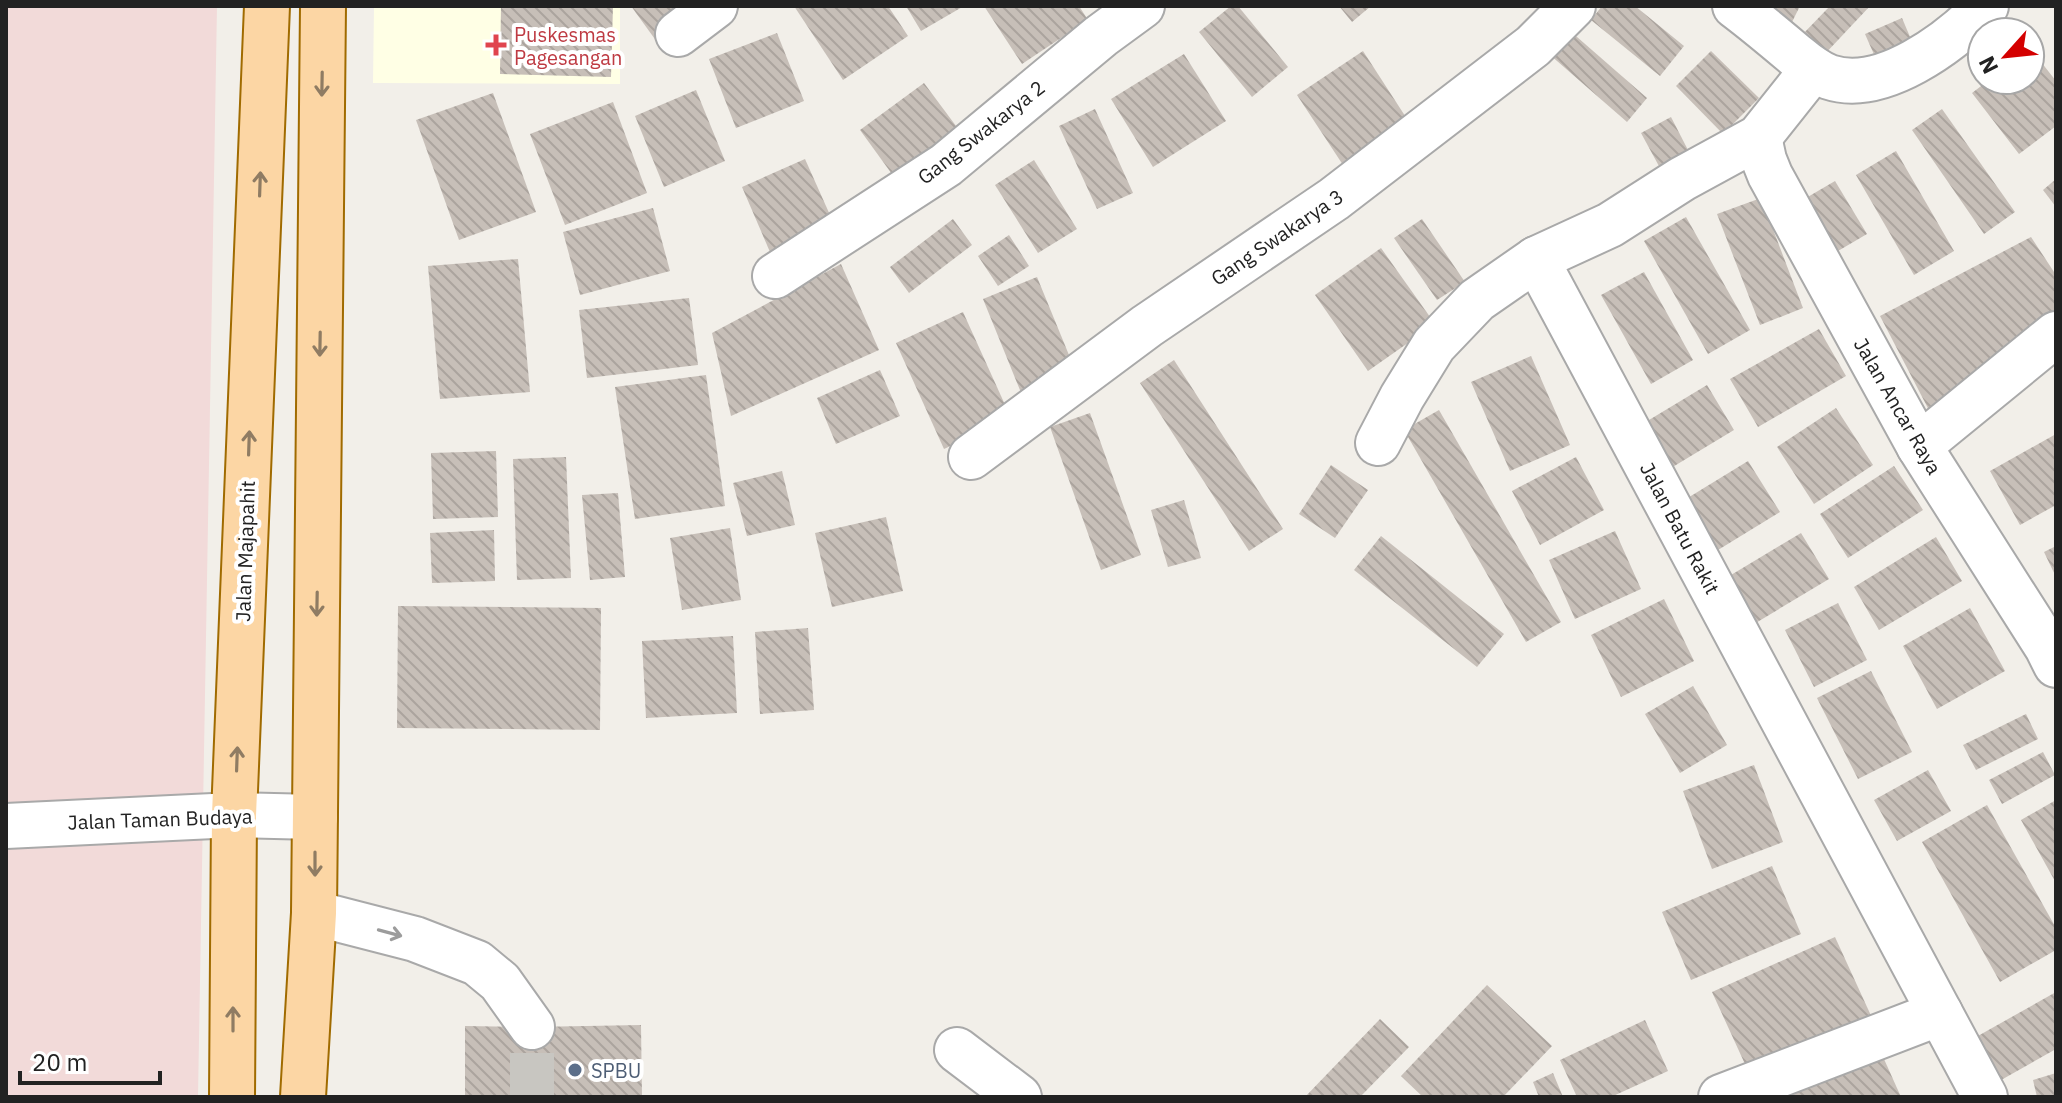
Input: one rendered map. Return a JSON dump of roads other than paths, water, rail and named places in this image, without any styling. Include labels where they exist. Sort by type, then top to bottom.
[{"type":"main road","name":"Jalan Majapahit","points":[[232,1097],[234,815],[267,6]]},
{"type":"main road","points":[[303,1097],[314,913],[323,6]]},
{"type":"street","points":[[678,34],[715,6]]},
{"type":"street","name":"Gang Swakarya 2","points":[[775,276],[946,165],[1101,36],[1142,6]]},
{"type":"street","name":"Gang Swakarya 3","points":[[971,457],[1147,326],[1334,199],[1533,46],[1573,6]]},
{"type":"street","points":[[1735,6],[1813,69],[1829,77],[1853,81],[1884,75],[1912,64],[1965,27],[1986,6]]},
{"type":"street","points":[[1378,443],[1434,345],[1477,300],[1536,259],[1610,225],[1682,179],[1759,137],[1813,69]]},
{"type":"street","name":"Jalan Ancar Raya","points":[[1759,137],[1770,175],[1919,446],[2053,651]]},
{"type":"street","name":"Jalan Batu Rakit","points":[[1536,259],[1985,1097]]},
{"type":"street","points":[[1919,446],[2056,334]]},
{"type":"street","name":"Jalan Taman Budaya","points":[[6,826],[234,815],[315,817]]},
{"type":"street","points":[[314,913],[415,939],[477,963],[500,982],[532,1027]]},
{"type":"street","points":[[1721,1097],[1940,1013]]},
{"type":"street","points":[[957,1050],[1019,1097]]},
{"type":"tunnel","points":[[532,1027],[532,1097]]},
{"type":"place","name":"Puskesmas Pagesangan","points":[[496,45]]},
{"type":"place","name":"SPBU","points":[[575,1070]]}]
